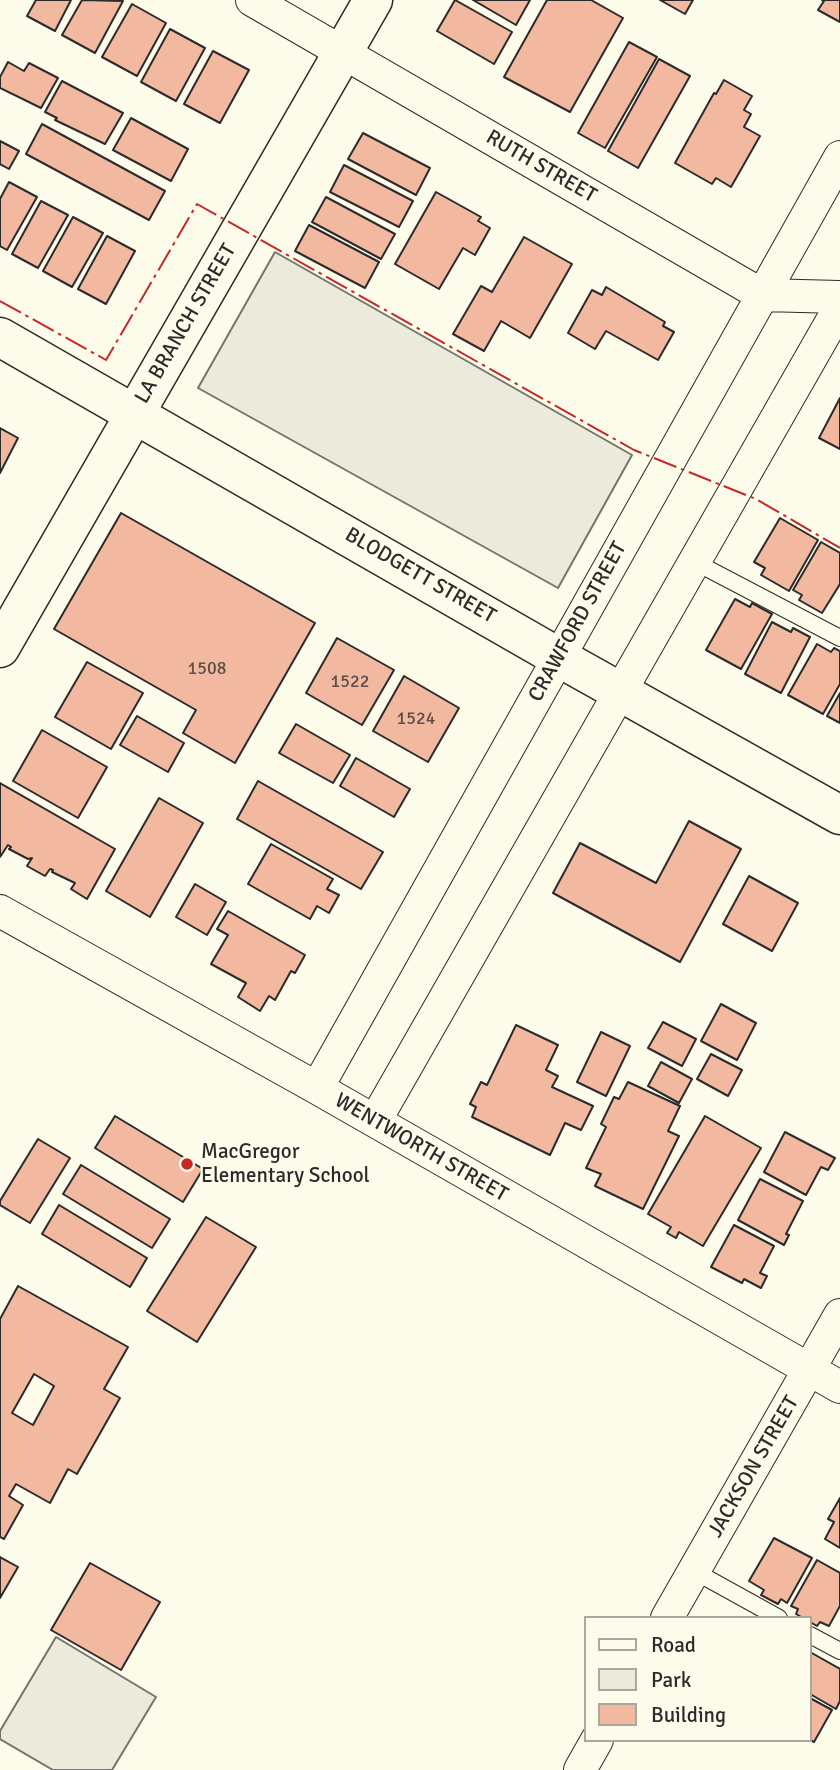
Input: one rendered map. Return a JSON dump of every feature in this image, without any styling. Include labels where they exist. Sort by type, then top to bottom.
[{"type":"street","name":"RUTH STREET","points":[[252,0],[762,295],[840,297]]},
{"type":"street","name":"LA BRANCH STREET","points":[[0,648],[373,0]]},
{"type":"street","name":"CRAWFORD STREET","points":[[317,1088],[840,157]]},
{"type":"street","points":[[375,1121],[840,307]]},
{"type":"street","name":"BLODGETT STREET","points":[[0,337],[558,657],[840,815]]},
{"type":"street","name":"WENTWORTH STREET","points":[[0,911],[317,1088],[840,1387]]},
{"type":"street","name":"JACKSON STREET","points":[[668,1616],[840,1315]]},
{"type":"street","points":[[580,1770],[596,1742]]},
{"type":"lane","points":[[693,561],[840,638]]},
{"type":"lane","points":[[694,1571],[775,1616]]},
{"type":"lane","points":[[812,1636],[840,1651]]},
{"type":"green space","points":[[275,252],[632,455],[558,588],[198,388]]},
{"type":"green space","points":[[56,1637],[156,1697],[112,1770],[53,1770],[0,1739],[0,1731]]},
{"type":"building","points":[[36,0],[71,0],[55,31],[27,16]]},
{"type":"building","points":[[82,0],[123,1],[95,53],[62,35]]},
{"type":"building","points":[[455,0],[512,32],[494,64],[437,31]]},
{"type":"building","points":[[473,0],[530,0],[516,25]]},
{"type":"building","points":[[547,0],[591,0],[623,18],[570,112],[504,77]]},
{"type":"building","points":[[660,0],[693,0],[685,14]]},
{"type":"building","points":[[822,0],[840,0],[840,22],[818,10],[824,1]]},
{"type":"building","points":[[132,4],[166,23],[137,76],[102,57]]},
{"type":"building","points":[[170,29],[205,48],[176,101],[141,82]]},
{"type":"building","points":[[629,42],[657,57],[605,148],[578,133]]},
{"type":"building","points":[[213,51],[249,70],[220,123],[184,104]]},
{"type":"building","points":[[659,59],[690,76],[638,168],[608,151]]},
{"type":"building","points":[[8,62],[24,71],[29,63],[58,78],[41,108],[0,88],[0,77]]},
{"type":"building","points":[[724,80],[752,96],[744,110],[751,114],[744,127],[760,136],[731,187],[716,178],[712,184],[675,163]]},
{"type":"building","points":[[62,81],[123,113],[105,144],[55,120],[57,118],[45,112]]},
{"type":"building","points":[[131,118],[188,149],[171,181],[113,150]]},
{"type":"building","points":[[42,124],[165,191],[149,220],[26,154]]},
{"type":"building","points":[[363,133],[430,168],[416,195],[348,159]]},
{"type":"building","points":[[0,141],[19,151],[9,169],[0,164]]},
{"type":"building","points":[[344,165],[413,201],[399,227],[330,192]]},
{"type":"building","points":[[9,182],[37,197],[7,250],[0,246],[0,199]]},
{"type":"building","points":[[436,192],[481,217],[478,221],[490,228],[475,255],[463,248],[439,289],[395,264]]},
{"type":"building","points":[[326,197],[395,234],[381,259],[312,222]]},
{"type":"building","points":[[41,201],[68,215],[38,268],[12,254]]},
{"type":"building","points":[[73,217],[103,233],[72,287],[43,271]]},
{"type":"building","points":[[309,225],[379,262],[365,288],[295,251]]},
{"type":"building","points":[[107,236],[135,251],[106,304],[78,289]]},
{"type":"building","points":[[524,237],[572,264],[530,338],[501,321],[484,351],[453,334],[481,286],[492,292]]},
{"type":"building","points":[[606,287],[665,322],[663,326],[674,332],[658,360],[606,331],[595,349],[568,333],[592,290],[602,295]]},
{"type":"building","points":[[840,398],[840,449],[819,438]]},
{"type":"building","points":[[0,428],[18,438],[0,473]]},
{"type":"building","points":[[121,513],[315,623],[235,763],[183,733],[196,710],[54,629]]},
{"type":"building","points":[[780,518],[818,540],[789,591],[761,575],[765,568],[754,562]]},
{"type":"building","points":[[821,542],[840,553],[840,584],[822,613],[799,600],[802,595],[793,590]]},
{"type":"building","points":[[735,599],[750,607],[752,603],[772,614],[741,669],[706,650]]},
{"type":"building","points":[[772,622],[791,632],[793,628],[810,637],[781,693],[745,674]]},
{"type":"building","points":[[337,638],[394,670],[362,725],[306,693]]},
{"type":"building","points":[[817,644],[831,652],[834,648],[840,651],[840,684],[823,714],[788,695]]},
{"type":"building","points":[[87,662],[143,693],[111,749],[55,717]]},
{"type":"building","points":[[404,676],[459,708],[428,762],[373,731]]},
{"type":"building","points":[[840,693],[840,723],[827,716]]},
{"type":"building","points":[[137,716],[184,743],[168,772],[120,745]]},
{"type":"building","points":[[296,724],[350,755],[333,783],[279,753]]},
{"type":"building","points":[[42,730],[107,767],[78,818],[13,781]]},
{"type":"building","points":[[356,758],[410,789],[394,817],[340,786]]},
{"type":"building","points":[[258,781],[383,852],[361,889],[237,819]]},
{"type":"building","points":[[0,783],[115,849],[87,899],[71,889],[75,883],[52,872],[53,870],[50,869],[45,876],[27,866],[32,858],[28,859],[9,849],[11,847],[8,845],[0,857]]},
{"type":"building","points":[[159,798],[203,823],[150,917],[106,891]]},
{"type":"building","points":[[689,821],[741,849],[680,962],[553,893],[580,843],[656,883]]},
{"type":"building","points":[[271,844],[333,879],[327,889],[339,895],[329,913],[317,906],[310,919],[248,884]]},
{"type":"building","points":[[749,876],[798,903],[772,951],[723,924]]},
{"type":"building","points":[[195,884],[226,902],[207,935],[176,917]]},
{"type":"building","points":[[228,911],[305,955],[295,973],[291,971],[275,1000],[269,996],[260,1011],[238,997],[246,983],[211,964],[228,935],[217,929]]},
{"type":"building","points":[[721,1004],[756,1023],[737,1060],[701,1041]]},
{"type":"building","points":[[663,1022],[696,1039],[682,1066],[648,1048]]},
{"type":"building","points":[[516,1025],[558,1045],[546,1070],[558,1076],[552,1087],[593,1106],[581,1130],[565,1123],[550,1155],[472,1117],[476,1107],[470,1104],[481,1082],[487,1085]]},
{"type":"building","points":[[601,1032],[630,1046],[606,1096],[577,1082]]},
{"type":"building","points":[[711,1054],[742,1070],[728,1096],[697,1079]]},
{"type":"building","points":[[661,1062],[692,1079],[679,1103],[648,1086]]},
{"type":"building","points":[[628,1082],[680,1106],[668,1131],[679,1136],[643,1209],[595,1186],[601,1174],[586,1168],[606,1127],[601,1124],[614,1097],[619,1099]]},
{"type":"building","points":[[115,1116],[203,1169],[183,1202],[95,1148]]},
{"type":"building","points":[[705,1116],[761,1148],[703,1246],[679,1232],[676,1238],[667,1233],[671,1227],[648,1214]]},
{"type":"building","points":[[785,1132],[835,1158],[828,1170],[821,1167],[806,1195],[764,1172]]},
{"type":"building","points":[[38,1139],[70,1158],[30,1223],[0,1205],[0,1201]]},
{"type":"building","points":[[81,1165],[170,1219],[152,1248],[63,1194]]},
{"type":"building","points":[[760,1179],[803,1201],[786,1234],[789,1235],[784,1245],[738,1220]]},
{"type":"building","points":[[59,1205],[147,1258],[130,1287],[42,1234]]},
{"type":"building","points":[[206,1217],[256,1247],[197,1342],[147,1311]]},
{"type":"building","points":[[734,1225],[774,1246],[760,1273],[767,1276],[761,1288],[744,1279],[742,1283],[711,1267]]},
{"type":"building","points":[[18,1286],[128,1347],[104,1389],[120,1398],[77,1474],[68,1469],[50,1503],[16,1484],[9,1496],[23,1505],[4,1539],[0,1537],[0,1319]],"holes":[[[34,1374],[54,1386],[33,1425],[12,1413]]]},
{"type":"building","points":[[840,1498],[840,1548],[825,1539],[834,1522],[828,1519]]},
{"type":"building","points":[[774,1538],[812,1558],[787,1603],[781,1599],[778,1604],[761,1595],[764,1590],[749,1581]]},
{"type":"building","points":[[0,1557],[18,1567],[0,1598]]},
{"type":"building","points":[[817,1560],[840,1573],[840,1606],[829,1626],[820,1622],[817,1626],[812,1623],[812,1616],[800,1616],[796,1614],[798,1609],[791,1606]]},
{"type":"building","points":[[90,1563],[160,1602],[121,1670],[51,1630]]},
{"type":"building","points":[[812,1653],[840,1669],[840,1701],[836,1709],[812,1695]]},
{"type":"building","points":[[812,1699],[832,1710],[814,1742],[812,1741]]},
{"type":"power","points":[[0,301],[106,360],[197,204],[634,450],[756,499],[840,548]]},
{"type":"place","name":"MacGregor Elementary School","points":[[187,1164]]}]
